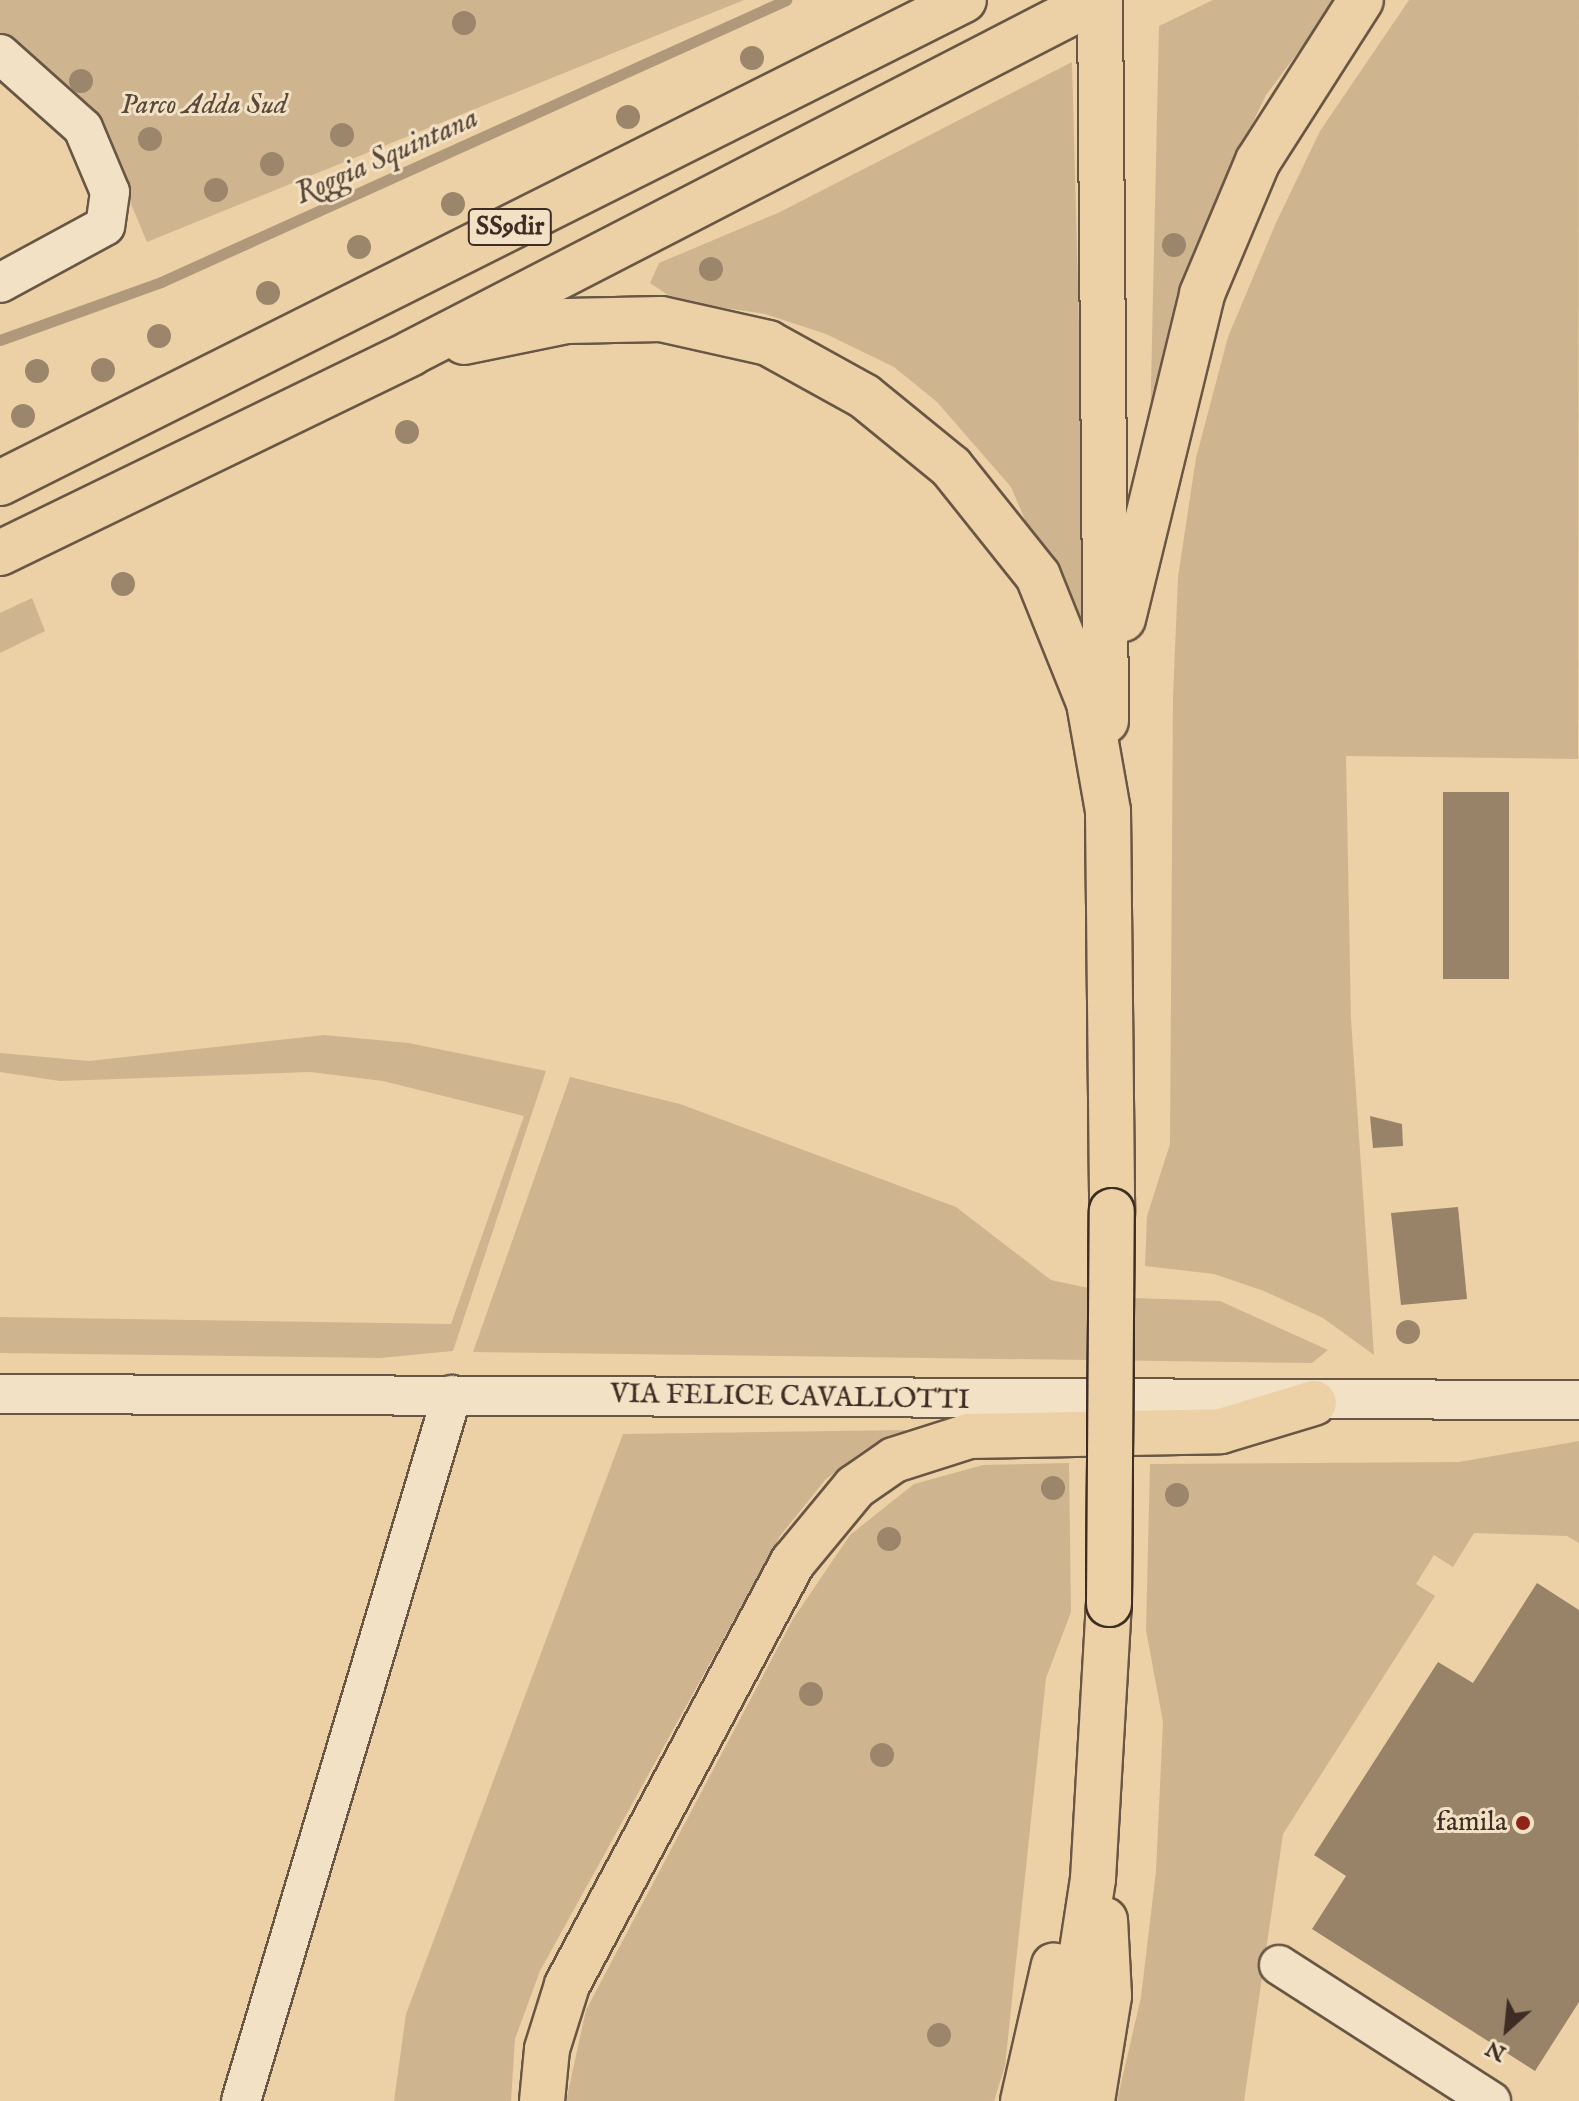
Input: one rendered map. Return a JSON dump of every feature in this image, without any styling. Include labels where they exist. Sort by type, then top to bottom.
[{"type":"main road","name":"SS9dir","points":[[0,483],[964,0]]},
{"type":"main road","name":"SS9dir","points":[[0,553],[411,353],[1098,0]]},
{"type":"main road","points":[[1059,2101],[1093,1879],[1109,1604],[1112,1211],[1098,0]]},
{"type":"main road","points":[[1106,692],[1202,294],[1258,161],[1361,0]]},
{"type":"main road","points":[[411,353],[567,321],[661,319],[768,343],[864,396],[951,467],[1038,576],[1089,703],[1108,811]]},
{"type":"main road","points":[[542,2101],[547,2049],[567,1985],[793,1562],[855,1487],[894,1460],[969,1436],[1221,1431],[1314,1403]]},
{"type":"main road","points":[[1023,2101],[1059,1947],[1093,1879]]},
{"type":"main road","points":[[1092,2101],[1109,1971],[1093,1879]]},
{"type":"street","points":[[0,54],[83,128],[110,192],[105,226],[0,283]]},
{"type":"street","name":"VIA FELICE CAVALLOTTI","points":[[0,1394],[1314,1403],[1579,1400]]},
{"type":"street","points":[[241,2101],[452,1395]]},
{"type":"street","points":[[1279,1965],[1491,2101]]},
{"type":"green space","name":"Parco Adda Sud","points":[[0,0],[744,0],[147,242],[99,128],[0,39]]},
{"type":"green space","points":[[1213,0],[1337,0],[1266,95],[1223,185],[1185,285],[1150,429],[1159,26]]},
{"type":"green space","points":[[1409,0],[1579,0],[1578,759],[1346,756],[1351,1019],[1374,1355],[1323,1318],[1264,1291],[1214,1274],[1145,1266],[1147,1216],[1170,1144],[1173,697],[1178,577],[1196,458],[1228,337],[1275,225],[1320,131]]},
{"type":"green space","points":[[1072,62],[1087,627],[1072,630],[1011,487],[937,402],[894,367],[826,334],[765,314],[677,301],[650,283],[659,263],[780,212]]},
{"type":"green space","points":[[32,598],[45,631],[0,653],[0,613]]},
{"type":"green space","points":[[324,1035],[409,1043],[546,1071],[453,1351],[380,1358],[0,1353],[0,1317],[451,1324],[524,1116],[383,1081],[310,1072],[60,1081],[0,1072],[0,1053],[89,1061]]},
{"type":"green space","points":[[570,1077],[680,1104],[956,1207],[1051,1280],[1135,1298],[1220,1301],[1328,1350],[1312,1363],[473,1352]]},
{"type":"green space","points":[[908,1430],[864,1450],[826,1479],[780,1536],[540,1971],[515,2039],[511,2101],[394,2101],[406,2014],[623,1434]]},
{"type":"green space","points":[[1579,1441],[1579,1543],[1567,1536],[1474,1533],[1453,1567],[1434,1555],[1416,1584],[1435,1596],[1283,1834],[1244,2101],[1117,2101],[1141,1997],[1156,1871],[1163,1722],[1146,1630],[1150,1464],[1459,1462]]},
{"type":"green space","points":[[1069,1463],[1071,1612],[1046,1678],[1005,2066],[994,2101],[566,2101],[586,2010],[793,1619],[850,1535],[914,1484],[983,1465]]},
{"type":"building","points":[[1443,792],[1509,792],[1509,979],[1443,979]]},
{"type":"building","points":[[1370,1116],[1402,1124],[1403,1146],[1373,1148]]},
{"type":"building","points":[[1458,1207],[1467,1299],[1401,1305],[1391,1213]]},
{"type":"building","points":[[1537,1583],[1579,1610],[1579,2002],[1535,2071],[1312,1929],[1346,1876],[1314,1855],[1438,1662],[1473,1683]]},
{"type":"waterway","name":"Roggia Squintana","points":[[0,340],[161,282],[786,0]]},
{"type":"place","name":"famila","points":[[1523,1823]]}]
